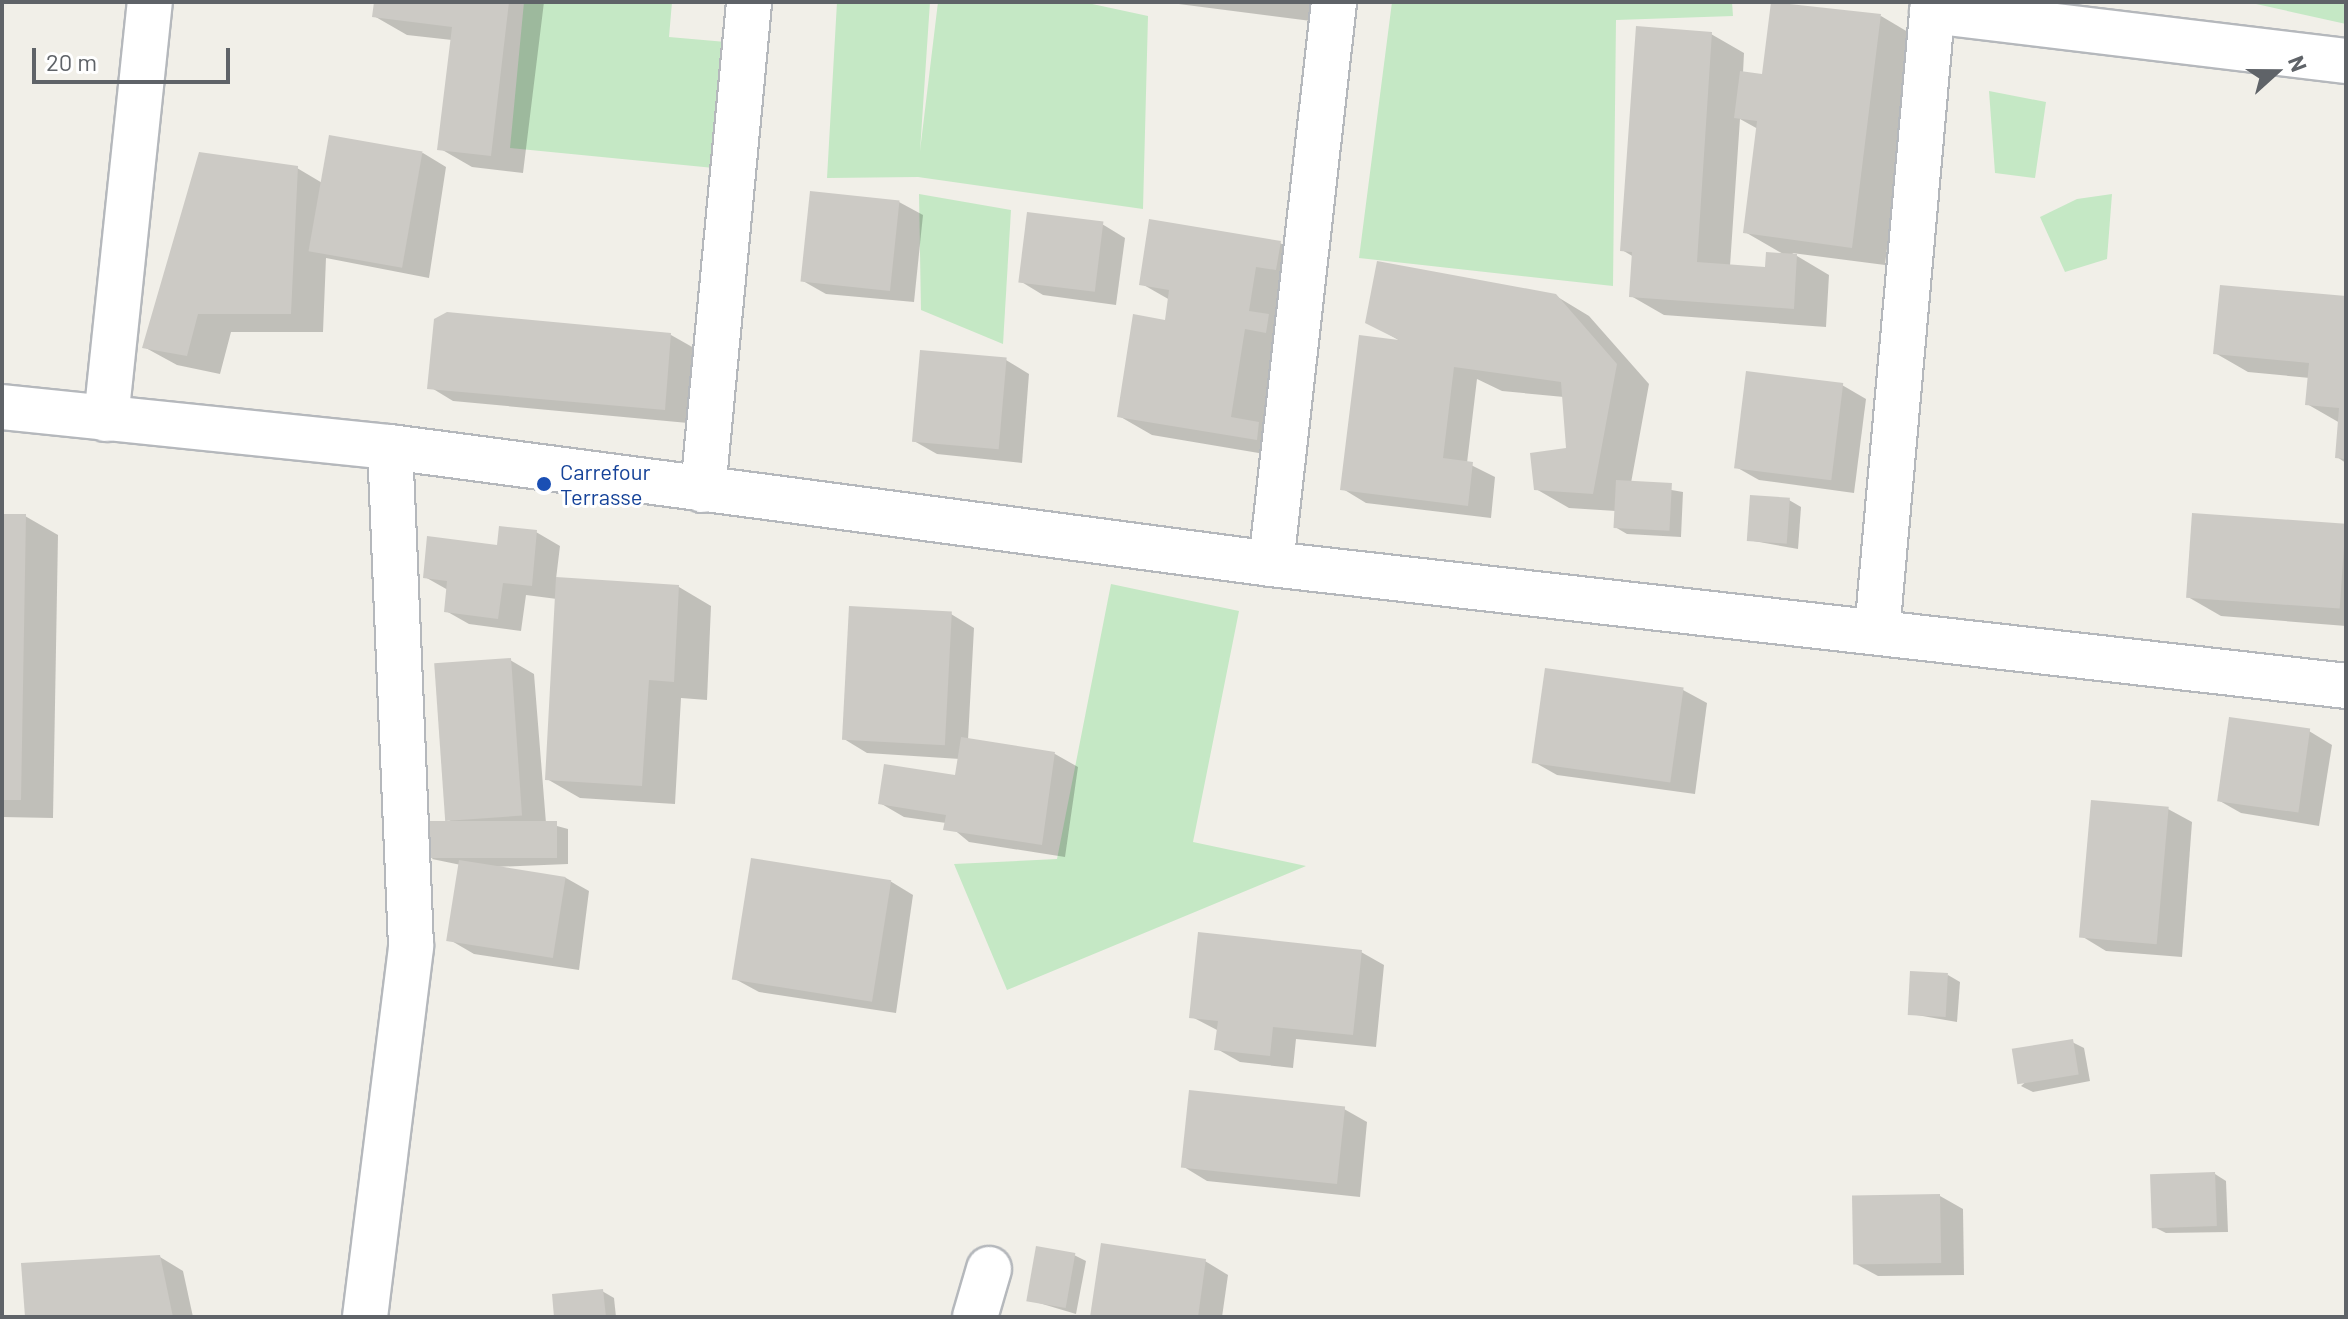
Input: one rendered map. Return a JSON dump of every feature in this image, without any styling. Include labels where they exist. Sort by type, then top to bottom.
[{"type":"street","points":[[106,419],[150,2]]},
{"type":"street","points":[[703,490],[749,2]]},
{"type":"street","points":[[1271,564],[1334,2]]},
{"type":"street","points":[[1877,632],[1932,7],[2346,61]]},
{"type":"street","points":[[2,407],[390,447],[1271,564],[2346,686]]},
{"type":"street","points":[[365,1317],[411,946],[390,447]]},
{"type":"street","points":[[975,1317],[989,1269]]},
{"type":"green space","points":[[524,2],[672,2],[669,37],[726,42],[714,168],[510,148]]},
{"type":"green space","points":[[837,2],[930,2],[920,151],[938,2],[1083,2],[1148,16],[1143,209],[918,177],[827,178]]},
{"type":"green space","points":[[1392,2],[1732,2],[1733,16],[1616,20],[1613,286],[1359,258]]},
{"type":"green space","points":[[2247,2],[2346,2],[2346,24]]},
{"type":"green space","points":[[1989,91],[2046,102],[2035,178],[1995,173]]},
{"type":"green space","points":[[919,194],[1011,210],[1003,344],[921,310]]},
{"type":"green space","points":[[2112,194],[2107,259],[2065,272],[2040,217],[2077,199]]},
{"type":"green space","points":[[1111,584],[1239,611],[1193,842],[1306,866],[1007,990],[954,864],[1057,859]]},
{"type":"building","points":[[374,2],[509,2],[491,156],[437,150],[452,27],[372,17]]},
{"type":"building","points":[[1771,2],[1881,14],[1852,248],[1743,233],[1757,121],[1734,118],[1740,71],[1762,74]]},
{"type":"building","points":[[1636,26],[1712,32],[1697,262],[1765,267],[1766,252],[1797,254],[1794,309],[1629,297],[1632,252],[1620,251]]},
{"type":"building","points":[[329,135],[423,151],[402,268],[309,251]]},
{"type":"building","points":[[199,152],[298,166],[291,314],[198,314],[187,356],[142,348]]},
{"type":"building","points":[[810,191],[900,200],[890,291],[800,282]]},
{"type":"building","points":[[1027,212],[1103,221],[1095,292],[1018,282]]},
{"type":"building","points":[[1149,219],[1281,241],[1276,270],[1256,267],[1249,311],[1269,314],[1266,333],[1245,329],[1231,417],[1259,422],[1257,440],[1117,417],[1133,314],[1165,320],[1169,290],[1139,285]]},
{"type":"building","points":[[1377,261],[1556,294],[1617,364],[1593,494],[1534,490],[1530,453],[1566,448],[1561,382],[1454,367],[1443,458],[1473,462],[1468,506],[1340,490],[1359,335],[1399,340],[1365,323]]},
{"type":"building","points":[[2220,285],[2346,296],[2346,459],[2335,458],[2339,408],[2305,405],[2309,363],[2213,354]]},
{"type":"building","points":[[447,312],[671,333],[665,410],[427,389],[434,319]]},
{"type":"building","points":[[920,350],[1007,358],[999,449],[912,442]]},
{"type":"building","points":[[1746,371],[1843,383],[1831,480],[1734,468]]},
{"type":"building","points":[[1616,480],[1672,483],[1669,531],[1613,528]]},
{"type":"building","points":[[1750,495],[1790,498],[1787,544],[1747,541]]},
{"type":"building","points":[[2192,513],[2346,524],[2340,609],[2186,598]]},
{"type":"building","points":[[2,514],[26,514],[21,800],[2,800]]},
{"type":"building","points":[[499,526],[537,530],[532,586],[503,583],[498,619],[444,612],[447,581],[423,578],[427,536],[497,545]]},
{"type":"building","points":[[556,577],[679,585],[674,682],[649,680],[642,786],[545,780]]},
{"type":"building","points":[[849,606],[952,611],[945,745],[842,740]]},
{"type":"building","points":[[511,658],[522,816],[445,821],[434,663]]},
{"type":"building","points":[[1545,668],[1684,687],[1670,783],[1532,763]]},
{"type":"building","points":[[2229,717],[2310,728],[2298,813],[2217,801]]},
{"type":"building","points":[[961,737],[1055,752],[1042,845],[943,830],[946,815],[878,804],[884,764],[955,775]]},
{"type":"building","points":[[2091,800],[2169,807],[2157,944],[2079,937]]},
{"type":"building","points":[[430,821],[557,821],[557,858],[430,858]]},
{"type":"building","points":[[751,858],[891,880],[872,1002],[732,979]]},
{"type":"building","points":[[459,860],[566,877],[553,958],[446,941]]},
{"type":"building","points":[[1198,932],[1362,950],[1353,1035],[1273,1027],[1270,1056],[1214,1050],[1218,1021],[1189,1018]]},
{"type":"building","points":[[1910,971],[1948,973],[1946,1017],[1908,1015]]},
{"type":"building","points":[[2073,1039],[2079,1075],[2017,1084],[2012,1049]]},
{"type":"building","points":[[1189,1090],[1345,1106],[1337,1184],[1181,1168]]},
{"type":"building","points":[[2215,1172],[2217,1226],[2152,1228],[2150,1174]]},
{"type":"building","points":[[1940,1194],[1941,1263],[1853,1265],[1852,1196]]},
{"type":"building","points":[[1101,1243],[1206,1259],[1198,1317],[1090,1317]]},
{"type":"building","points":[[1036,1246],[1075,1253],[1066,1308],[1026,1301]]},
{"type":"building","points":[[160,1255],[173,1317],[25,1317],[21,1263]]},
{"type":"building","points":[[603,1289],[606,1317],[554,1317],[552,1294]]},
{"type":"place","name":"Carrefour Terrasse","points":[[544,484]]}]
